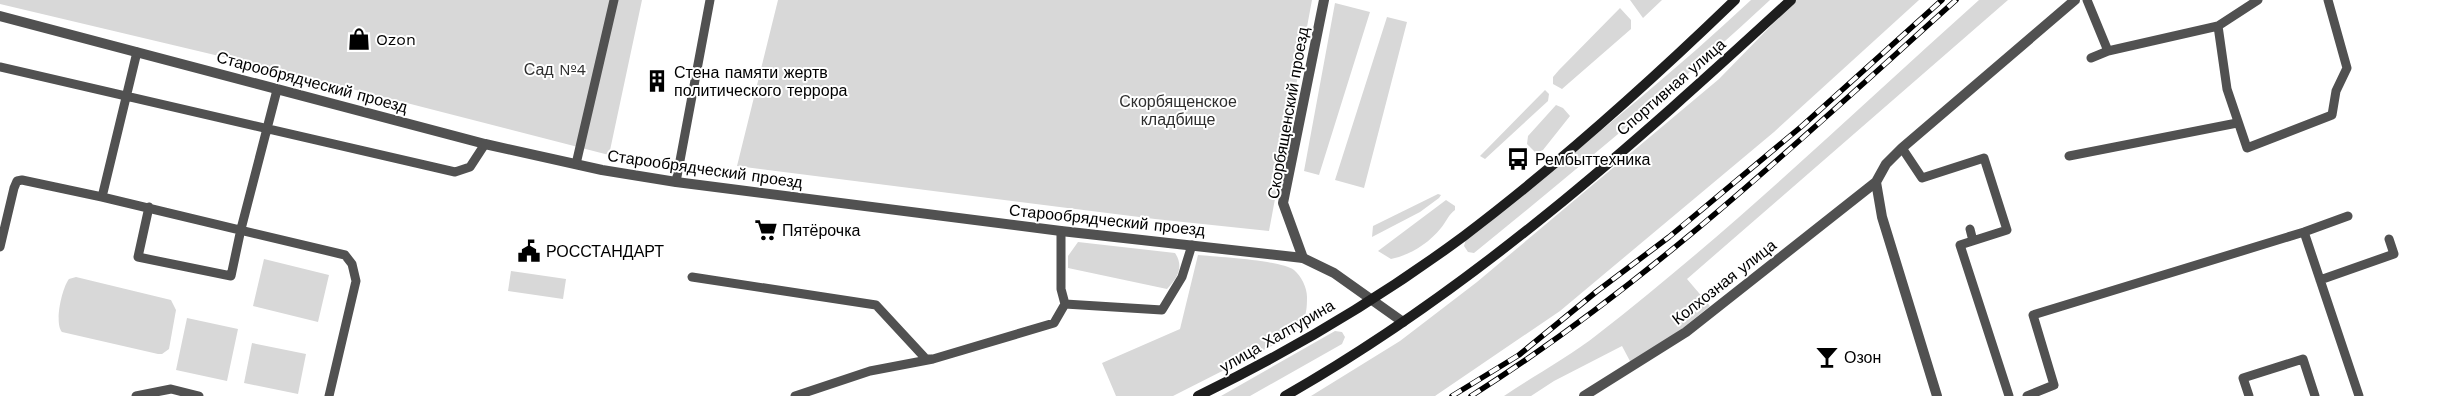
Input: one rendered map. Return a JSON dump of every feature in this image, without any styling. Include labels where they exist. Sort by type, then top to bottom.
[{"type":"main road","name":"Спортивная улица","points":[[1370,299],[1463,236],[1567,153],[1735,0]]},
{"type":"main road","name":"Спортивная улица","points":[[1403,322],[1484,265],[1588,179],[1710,74],[1791,0]]},
{"type":"main road","name":"улица Халтурина","points":[[1198,396],[1370,299]]},
{"type":"main road","points":[[1285,396],[1348,360],[1403,322]]},
{"type":"street","name":"Скорбященский проезд","points":[[1302,258],[1284,203],[1324,0]]},
{"type":"street","name":"Колхозная улица","points":[[1584,396],[1686,332],[1876,182],[1886,164],[1902,148],[2075,0]]},
{"type":"street","name":"Старообрядческий проезд","points":[[0,16],[485,144],[576,164],[676,182],[1061,231],[1302,258],[1334,273],[1403,322]]},
{"type":"street","points":[[1876,182],[1882,216],[1938,396]]},
{"type":"lane","points":[[576,164],[614,0]]},
{"type":"lane","points":[[676,182],[710,0]]},
{"type":"lane","points":[[2087,0],[2108,51]]},
{"type":"lane","points":[[2091,58],[2108,51],[2218,26],[2258,0]]},
{"type":"lane","points":[[2218,26],[2227,89],[2247,148],[2332,115],[2336,91],[2347,68],[2328,0]]},
{"type":"lane","points":[[102,196],[128,97],[137,52]]},
{"type":"lane","points":[[0,67],[455,172],[470,167],[485,144]]},
{"type":"lane","points":[[149,207],[138,257],[231,276],[241,229],[277,90]]},
{"type":"lane","points":[[2069,156],[2237,123]]},
{"type":"lane","points":[[1902,148],[1922,178],[1984,158],[2006,230],[1960,245],[2009,396]]},
{"type":"lane","points":[[0,247],[17,181],[102,196],[345,255],[352,264],[356,281],[329,396]]},
{"type":"lane","points":[[2027,396],[2054,384],[2033,315],[2304,232],[2348,216]]},
{"type":"lane","points":[[1970,228],[1973,241]]},
{"type":"lane","points":[[795,396],[870,371],[933,359],[1054,323],[1065,304],[1060,289],[1061,231]]},
{"type":"lane","points":[[2304,232],[2359,396]]},
{"type":"lane","points":[[2320,280],[2394,254],[2389,239]]},
{"type":"lane","points":[[1065,304],[1162,310],[1182,278],[1192,245]]},
{"type":"lane","points":[[692,277],[876,305],[926,359],[933,359]]},
{"type":"lane","points":[[2249,396],[2243,378],[2303,359],[2315,396]]},
{"type":"lane","points":[[136,396],[172,389],[199,396]]},
{"type":"green space","name":"Сад №4","points":[[0,0],[642,0],[609,155],[286,72],[0,4]]},
{"type":"green space","name":"Скорбященское кладбище","points":[[778,0],[1312,0],[1269,231],[1155,219],[737,166]]},
{"type":"green space","points":[[1630,0],[1662,0],[1643,18]]},
{"type":"green space","points":[[1751,0],[1770,0],[1698,65],[1587,160],[1474,253],[1468,252],[1464,246],[1466,239],[1646,93]]},
{"type":"green space","points":[[1796,0],[1919,0],[1774,132],[1560,311],[1435,396],[1311,396],[1400,341],[1477,282],[1719,79]]},
{"type":"green space","points":[[1979,0],[2008,0],[1687,279],[1710,306],[1657,349],[1631,363],[1622,346],[1554,381],[1531,396],[1504,396],[1587,342],[1696,254],[1792,170]]},
{"type":"green space","points":[[1335,3],[1370,12],[1319,175],[1304,171]]},
{"type":"green space","points":[[1620,8],[1631,20],[1631,29],[1562,89],[1553,84],[1553,77],[1559,70]]},
{"type":"green space","points":[[1387,17],[1407,22],[1364,188],[1335,180]]},
{"type":"green space","points":[[1545,90],[1549,94],[1548,101],[1485,159],[1480,156]]},
{"type":"green space","points":[[1556,105],[1563,108],[1570,116],[1543,150],[1536,153],[1527,144],[1528,136]]},
{"type":"green space","points":[[1438,194],[1441,195],[1439,198],[1420,212],[1372,237],[1373,226]]},
{"type":"green space","points":[[1446,200],[1455,206],[1455,210],[1436,234],[1424,244],[1405,255],[1391,259],[1378,251]]},
{"type":"green space","points":[[1078,242],[1175,253],[1179,263],[1177,276],[1167,289],[1068,268],[1068,256]]},
{"type":"green space","points":[[1198,255],[1263,261],[1294,270],[1303,282],[1307,293],[1304,319],[1289,337],[1173,396],[1116,396],[1102,363],[1180,329]]},
{"type":"green space","points":[[264,259],[329,275],[318,322],[253,306]]},
{"type":"green space","points":[[511,271],[566,279],[563,299],[508,291]]},
{"type":"green space","points":[[76,277],[171,300],[176,310],[169,349],[162,354],[158,354],[62,332],[59,314],[62,297],[66,283],[69,279]]},
{"type":"green space","points":[[187,318],[238,329],[227,381],[176,370]]},
{"type":"green space","points":[[1335,331],[1342,332],[1345,337],[1342,344],[1250,396],[1221,396]]},
{"type":"green space","points":[[252,343],[306,354],[298,394],[244,383]]},
{"type":"railway","points":[[1452,396],[1519,355],[1596,292],[1669,237],[1802,126],[1942,0]]},
{"type":"railway","points":[[1471,396],[1536,353],[1661,259],[1781,157],[1956,0]]},
{"type":"place","name":"Ozon","points":[[359,39]]},
{"type":"place","name":"Стена памяти жертв политического террора","points":[[657,81]]},
{"type":"place","name":"Рембыттехника","points":[[1518,159]]},
{"type":"place","name":"Пятёрочка","points":[[766,230]]},
{"type":"place","name":"РОССТАНДАРТ","points":[[529,251]]},
{"type":"place","name":"Озон","points":[[1827,357]]}]
